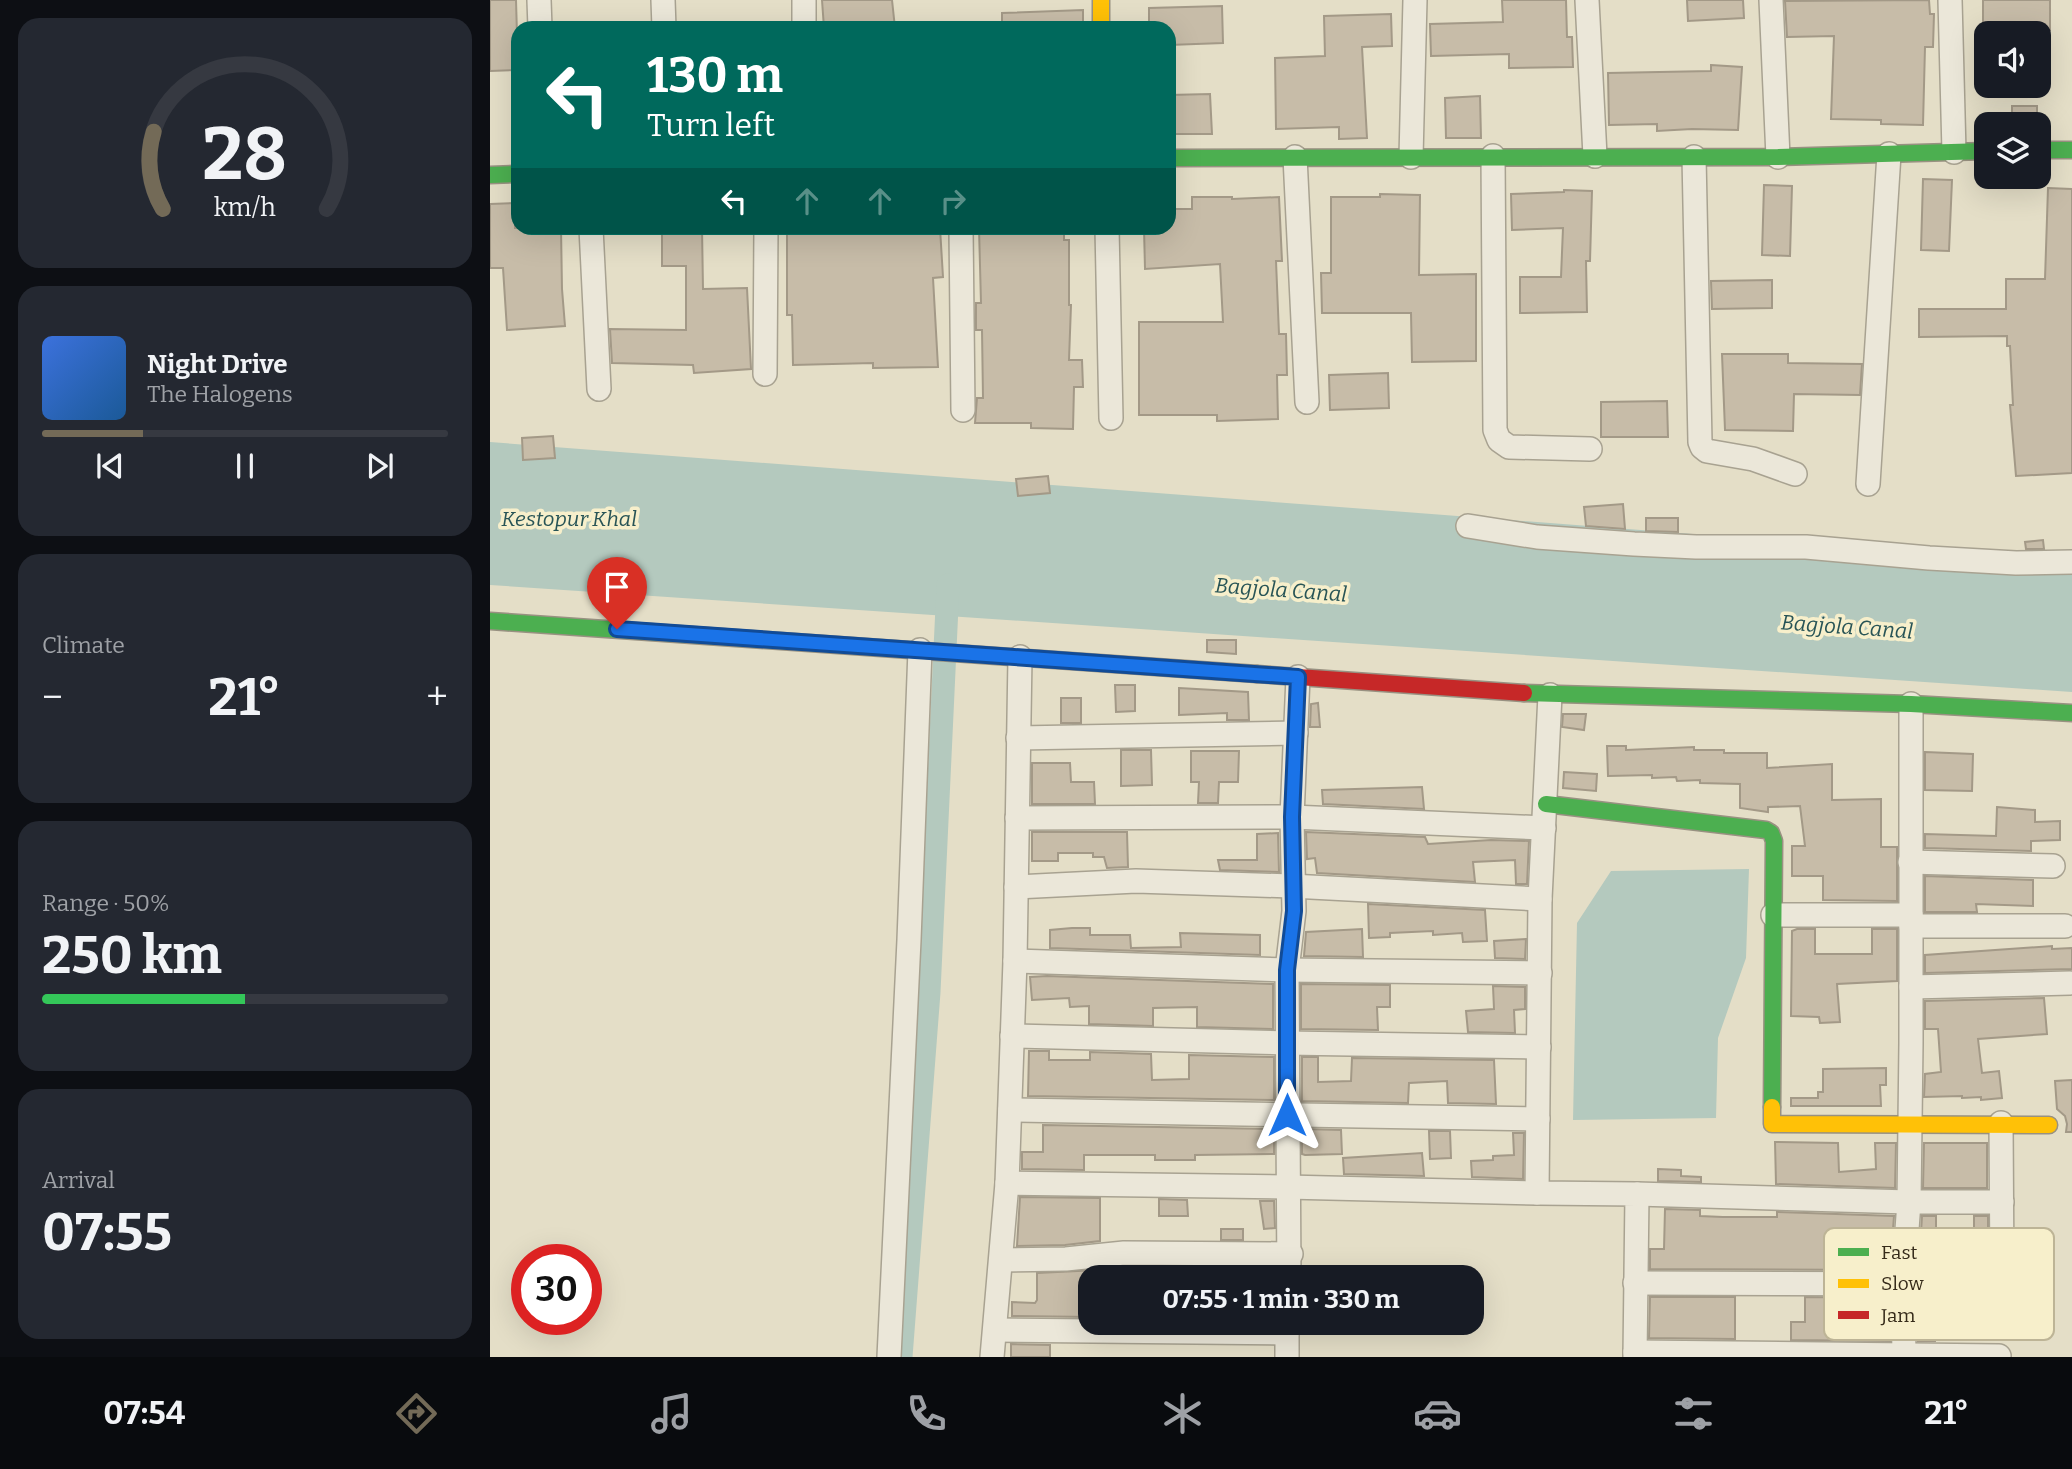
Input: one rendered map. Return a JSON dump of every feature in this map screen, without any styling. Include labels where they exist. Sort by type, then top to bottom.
[{"type":"street","points":[[539,0],[540,21]]},
{"type":"street","points":[[663,0],[664,21]]},
{"type":"street","points":[[804,0],[804,21]]},
{"type":"street","points":[[1101,0],[1101,21]]},
{"type":"street","points":[[1411,157],[1415,0]]},
{"type":"street","points":[[1587,0],[1595,156]]},
{"type":"street","points":[[1771,0],[1778,157]]},
{"type":"street","points":[[1950,0],[1954,152]]},
{"type":"street","points":[[2051,150],[2072,150]]},
{"type":"street","points":[[1176,158],[1778,157],[1974,151]]},
{"type":"street","points":[[1868,484],[1889,154]]},
{"type":"street","points":[[1493,156],[1495,430],[1499,440],[1509,447],[1590,449]]},
{"type":"street","points":[[1295,157],[1307,402]]},
{"type":"street","points":[[1694,157],[1700,442],[1707,451],[1753,459],[1795,474]]},
{"type":"street","points":[[490,175],[511,174]]},
{"type":"street","points":[[592,235],[599,389]]},
{"type":"street","points":[[765,374],[766,235]]},
{"type":"street","points":[[961,235],[963,410]]},
{"type":"street","points":[[1107,235],[1111,418]]},
{"type":"street","points":[[1468,526],[1537,537],[1634,544],[1806,547],[2016,563],[2072,562]]},
{"type":"street","points":[[490,621],[1550,695],[1911,704],[2072,713]]},
{"type":"street","points":[[889,1357],[928,650]]},
{"type":"street","points":[[992,1357],[1007,1183],[1010,1110],[1020,657]]},
{"type":"street","points":[[1290,1265],[1287,1186],[1287,970],[1294,911],[1292,817],[1298,677]]},
{"type":"street","points":[[1537,1193],[1540,899],[1550,695]]},
{"type":"street","points":[[1907,1228],[1911,987],[1911,704]]},
{"type":"street","points":[[1018,738],[1296,733]]},
{"type":"street","points":[[1546,804],[1766,830],[1771,833],[1772,1124],[2049,1125]]},
{"type":"street","points":[[1017,818],[1292,817],[1544,828]]},
{"type":"street","points":[[1910,862],[2053,866]]},
{"type":"street","points":[[1016,887],[1136,881],[1540,899]]},
{"type":"street","points":[[1773,915],[2065,926]]},
{"type":"street","points":[[1015,961],[1287,970],[1540,973]]},
{"type":"street","points":[[1911,987],[2070,983]]},
{"type":"street","points":[[1012,1036],[1539,1047]]},
{"type":"street","points":[[1010,1110],[1538,1119]]},
{"type":"street","points":[[2001,1124],[2002,1228]]},
{"type":"street","points":[[1007,1183],[1287,1186],[2002,1202]]},
{"type":"street","points":[[1637,1194],[1635,1354],[1999,1356]]},
{"type":"street","points":[[1001,1260],[1066,1259],[1124,1253],[1291,1254]]},
{"type":"street","points":[[1636,1283],[1824,1284]]},
{"type":"street","points":[[995,1330],[1078,1329]]},
{"type":"street","points":[[1287,1335],[1287,1357]]},
{"type":"water","name":"Kestopur Khal","points":[[490,442],[2072,563],[2072,692],[490,585]]},
{"type":"water","points":[[1749,869],[1746,958],[1718,1038],[1716,1118],[1573,1120],[1577,923],[1611,871]]},
{"type":"building","points":[[490,0],[516,0],[517,21],[511,21],[511,70],[490,71]]},
{"type":"building","points":[[822,0],[892,0],[894,21],[824,21]]},
{"type":"building","points":[[1502,0],[1566,0],[1567,37],[1572,37],[1573,67],[1509,68],[1509,54],[1431,56],[1430,24],[1503,22]]},
{"type":"building","points":[[1687,0],[1743,0],[1744,18],[1688,21]]},
{"type":"building","points":[[1929,0],[1930,14],[1934,14],[1933,47],[1925,47],[1923,125],[1881,124],[1881,120],[1831,119],[1834,36],[1787,37],[1785,1]]},
{"type":"building","points":[[1983,0],[2050,0],[2050,21],[1983,21]]},
{"type":"building","points":[[1222,6],[1223,43],[1176,45],[1176,21],[1149,21],[1149,8]]},
{"type":"building","points":[[1083,10],[1083,21],[1002,21],[1002,13]]},
{"type":"building","points":[[1391,14],[1392,46],[1362,47],[1367,138],[1339,139],[1339,127],[1276,129],[1275,58],[1325,56],[1324,16]]},
{"type":"building","points":[[1711,65],[1742,67],[1738,130],[1657,131],[1657,124],[1609,125],[1608,73],[1711,71]]},
{"type":"building","points":[[1210,94],[1212,134],[1176,134],[1176,95]]},
{"type":"building","points":[[1480,96],[1481,138],[1446,138],[1445,98]]},
{"type":"building","points":[[2012,106],[2037,106],[2037,112],[2012,112]]},
{"type":"building","points":[[1923,179],[1952,180],[1949,251],[1921,250]]},
{"type":"building","points":[[1764,185],[1792,186],[1790,256],[1762,255]]},
{"type":"building","points":[[2048,189],[2072,189],[2072,473],[2016,476],[2010,405],[2013,405],[2010,346],[2007,346],[2007,336],[1919,337],[1919,309],[2006,309],[2006,279],[2045,279]]},
{"type":"building","points":[[1592,191],[1590,261],[1586,261],[1587,312],[1520,313],[1520,277],[1561,277],[1563,228],[1512,230],[1511,194]]},
{"type":"building","points":[[1380,194],[1420,195],[1419,275],[1476,274],[1476,361],[1412,362],[1411,313],[1322,313],[1321,273],[1331,273],[1331,197],[1380,197]]},
{"type":"building","points":[[1192,197],[1279,197],[1282,261],[1276,261],[1279,334],[1286,334],[1287,375],[1277,375],[1278,419],[1217,421],[1217,415],[1139,415],[1139,322],[1223,322],[1220,264],[1145,269],[1144,235],[1176,235],[1176,209],[1192,209]]},
{"type":"building","points":[[511,203],[511,235],[561,235],[565,326],[507,330],[503,268],[490,268],[490,204]]},
{"type":"building","points":[[662,235],[702,235],[703,289],[747,288],[751,369],[694,373],[693,365],[612,363],[610,329],[686,330],[686,266],[662,266]]},
{"type":"building","points":[[787,235],[940,235],[943,277],[933,278],[938,367],[873,368],[873,363],[793,365],[792,315],[787,315]]},
{"type":"building","points":[[979,235],[1064,235],[1064,240],[1069,240],[1069,360],[1082,360],[1083,387],[1074,387],[1073,429],[1031,428],[1031,423],[975,423],[977,398],[983,398],[982,330],[976,330],[976,303],[981,303]]},
{"type":"building","points":[[1772,280],[1772,308],[1712,309],[1711,281]]},
{"type":"building","points":[[1722,354],[1788,354],[1788,363],[1862,364],[1860,395],[1794,394],[1793,431],[1725,430]]},
{"type":"building","points":[[1388,373],[1389,408],[1330,410],[1329,375]]},
{"type":"building","points":[[1667,401],[1668,437],[1601,437],[1601,402]]},
{"type":"building","points":[[553,436],[555,458],[523,460],[522,438]]},
{"type":"building","points":[[1048,476],[1050,493],[1018,496],[1016,479]]},
{"type":"building","points":[[1623,504],[1625,529],[1586,526],[1584,507]]},
{"type":"building","points":[[1646,518],[1678,518],[1678,532],[1646,531]]},
{"type":"building","points":[[2043,540],[2044,549],[2026,549],[2025,542]]},
{"type":"building","points":[[1207,640],[1236,640],[1236,654],[1207,652]]},
{"type":"building","points":[[1115,685],[1135,685],[1135,711],[1116,712]]},
{"type":"building","points":[[1179,688],[1248,692],[1249,720],[1227,720],[1227,713],[1179,715]]},
{"type":"building","points":[[1061,698],[1081,698],[1081,723],[1061,723]]},
{"type":"building","points":[[1318,703],[1320,727],[1310,727],[1311,704]]},
{"type":"building","points":[[1563,714],[1586,714],[1584,730],[1562,727]]},
{"type":"building","points":[[1607,746],[1626,746],[1626,750],[1694,747],[1694,750],[1724,750],[1724,753],[1767,753],[1767,768],[1832,764],[1832,800],[1881,799],[1881,847],[1897,847],[1897,901],[1823,900],[1823,876],[1792,876],[1792,846],[1805,846],[1800,806],[1768,807],[1768,812],[1740,808],[1740,784],[1677,781],[1676,777],[1652,778],[1652,775],[1608,776]]},
{"type":"building","points":[[1121,750],[1151,750],[1152,785],[1121,786]]},
{"type":"building","points":[[1191,751],[1239,751],[1238,782],[1219,782],[1218,803],[1198,803],[1199,782],[1191,782]]},
{"type":"building","points":[[1925,752],[1973,754],[1972,791],[1925,790]]},
{"type":"building","points":[[1032,763],[1070,763],[1071,782],[1094,782],[1095,804],[1032,804]]},
{"type":"building","points":[[1564,772],[1597,774],[1596,791],[1563,788]]},
{"type":"building","points":[[1422,787],[1424,809],[1323,804],[1322,790]]},
{"type":"building","points":[[1997,807],[2035,810],[2035,822],[2060,821],[2060,840],[2031,841],[2031,851],[1925,848],[1925,834],[1996,836]]},
{"type":"building","points":[[1032,832],[1127,832],[1128,867],[1107,868],[1104,857],[1093,857],[1093,853],[1058,853],[1058,861],[1032,861]]},
{"type":"building","points":[[1306,832],[1425,837],[1428,844],[1491,840],[1529,841],[1527,884],[1516,884],[1515,860],[1473,862],[1475,882],[1317,873],[1315,858],[1307,859]]},
{"type":"building","points":[[1278,833],[1279,872],[1220,870],[1218,860],[1257,860],[1257,834]]},
{"type":"building","points":[[1925,876],[2033,880],[2033,906],[1976,904],[1977,912],[1925,912]]},
{"type":"building","points":[[1368,904],[1485,910],[1487,941],[1463,942],[1462,933],[1433,935],[1433,931],[1390,933],[1390,937],[1369,938]]},
{"type":"building","points":[[1090,928],[1090,935],[1130,935],[1131,948],[1181,947],[1180,933],[1260,935],[1260,955],[1050,948],[1050,930]]},
{"type":"building","points":[[1362,929],[1363,957],[1304,956],[1306,932]]},
{"type":"building","points":[[1815,929],[1815,954],[1872,954],[1872,929],[1897,929],[1897,981],[1837,984],[1840,1022],[1820,1023],[1819,1017],[1791,1016],[1792,931]]},
{"type":"building","points":[[1526,939],[1525,959],[1495,958],[1494,941]]},
{"type":"building","points":[[2052,946],[2052,949],[2072,948],[2072,969],[1925,973],[1925,955]]},
{"type":"building","points":[[1030,977],[1273,984],[1273,1029],[1197,1027],[1197,1007],[1153,1008],[1153,1026],[1089,1024],[1089,1006],[1070,1007],[1069,998],[1032,1000]]},
{"type":"building","points":[[1301,984],[1390,985],[1390,1007],[1377,1007],[1378,1030],[1301,1029]]},
{"type":"building","points":[[1493,986],[1525,987],[1525,1009],[1514,1010],[1515,1033],[1468,1032],[1466,1011],[1494,1009]]},
{"type":"building","points":[[2044,998],[2047,1034],[1978,1039],[1982,1073],[1999,1071],[2002,1098],[1981,1100],[1981,1097],[1962,1096],[1924,1097],[1925,1074],[1941,1072],[1938,1029],[1925,1029],[1925,1001]]},
{"type":"building","points":[[1029,1051],[1049,1051],[1049,1060],[1090,1060],[1090,1052],[1151,1054],[1152,1080],[1189,1079],[1189,1055],[1274,1057],[1274,1100],[1028,1096]]},
{"type":"building","points":[[1302,1057],[1318,1057],[1318,1082],[1351,1081],[1352,1058],[1494,1060],[1496,1104],[1448,1103],[1447,1081],[1409,1083],[1408,1103],[1302,1101]]},
{"type":"building","points":[[1886,1068],[1886,1085],[1880,1085],[1881,1106],[1791,1106],[1791,1098],[1818,1098],[1818,1092],[1823,1092],[1823,1069]]},
{"type":"building","points":[[2072,1080],[2072,1132],[2066,1132],[2065,1116],[2057,1109],[2055,1081]]},
{"type":"building","points":[[1043,1125],[1274,1129],[1274,1154],[1195,1155],[1195,1160],[1155,1160],[1155,1155],[1084,1155],[1084,1170],[1022,1169],[1022,1152],[1043,1152]]},
{"type":"building","points":[[1302,1129],[1341,1130],[1342,1154],[1302,1154]]},
{"type":"building","points":[[1429,1131],[1450,1131],[1451,1158],[1430,1159]]},
{"type":"building","points":[[1513,1133],[1524,1133],[1523,1179],[1472,1177],[1471,1161],[1514,1155]]},
{"type":"building","points":[[1775,1142],[1838,1143],[1839,1172],[1876,1169],[1875,1143],[1896,1143],[1895,1188],[1776,1184]]},
{"type":"building","points":[[1924,1143],[1987,1143],[1987,1188],[1923,1188]]},
{"type":"building","points":[[1422,1153],[1424,1176],[1344,1174],[1343,1158]]},
{"type":"building","points":[[1658,1169],[1681,1170],[1681,1176],[1701,1177],[1701,1182],[1658,1181]]},
{"type":"building","points":[[1020,1197],[1100,1198],[1100,1241],[1017,1246]]},
{"type":"building","points":[[1159,1199],[1187,1200],[1188,1216],[1159,1216]]},
{"type":"building","points":[[1260,1201],[1274,1201],[1275,1228],[1264,1229]]},
{"type":"building","points":[[1665,1209],[1700,1210],[1700,1216],[1723,1217],[1777,1217],[1777,1212],[1894,1216],[1893,1228],[1824,1228],[1824,1270],[1650,1269],[1650,1249],[1664,1249]]},
{"type":"building","points":[[1922,1216],[1936,1216],[1936,1228],[1921,1228]]},
{"type":"building","points":[[1974,1216],[1988,1216],[1988,1228],[1974,1228]]},
{"type":"building","points":[[1221,1229],[1243,1229],[1243,1240],[1221,1240]]},
{"type":"building","points":[[1078,1271],[1078,1317],[1012,1316],[1012,1302],[1035,1303],[1037,1300],[1037,1273]]},
{"type":"building","points":[[1650,1297],[1735,1297],[1735,1339],[1649,1338]]},
{"type":"building","points":[[1805,1297],[1824,1297],[1824,1340],[1890,1341],[1791,1340],[1791,1322],[1805,1322]]},
{"type":"building","points":[[1011,1344],[1050,1345],[1050,1357],[1011,1357]]},
{"type":"waterway","points":[[901,1357],[929,992],[948,585]]},
{"type":"traffic: fast","points":[[2051,150],[2072,150]]},
{"type":"traffic: fast","points":[[1176,158],[1778,157],[1974,151]]},
{"type":"traffic: fast","points":[[490,175],[511,174]]},
{"type":"traffic: fast","points":[[490,621],[1257,674]]},
{"type":"traffic: fast","points":[[1524,693],[1911,704],[2072,713]]},
{"type":"traffic: fast","points":[[1546,804],[1766,830],[1771,833],[1774,841],[1772,1107]]},
{"type":"traffic: slow","points":[[1101,0],[1101,21]]},
{"type":"traffic: slow","points":[[1772,1107],[1772,1124],[2049,1125]]},
{"type":"traffic: jam","points":[[1257,674],[1524,693]]},
{"type":"route","points":[[617,629],[1298,677],[1292,817],[1294,911],[1287,970],[1287,1115]]},
{"type":"water label","name":"Bagjola Canal","points":[[1281,590]]},
{"type":"water label","name":"Bagjola Canal","points":[[1847,627]]}]
